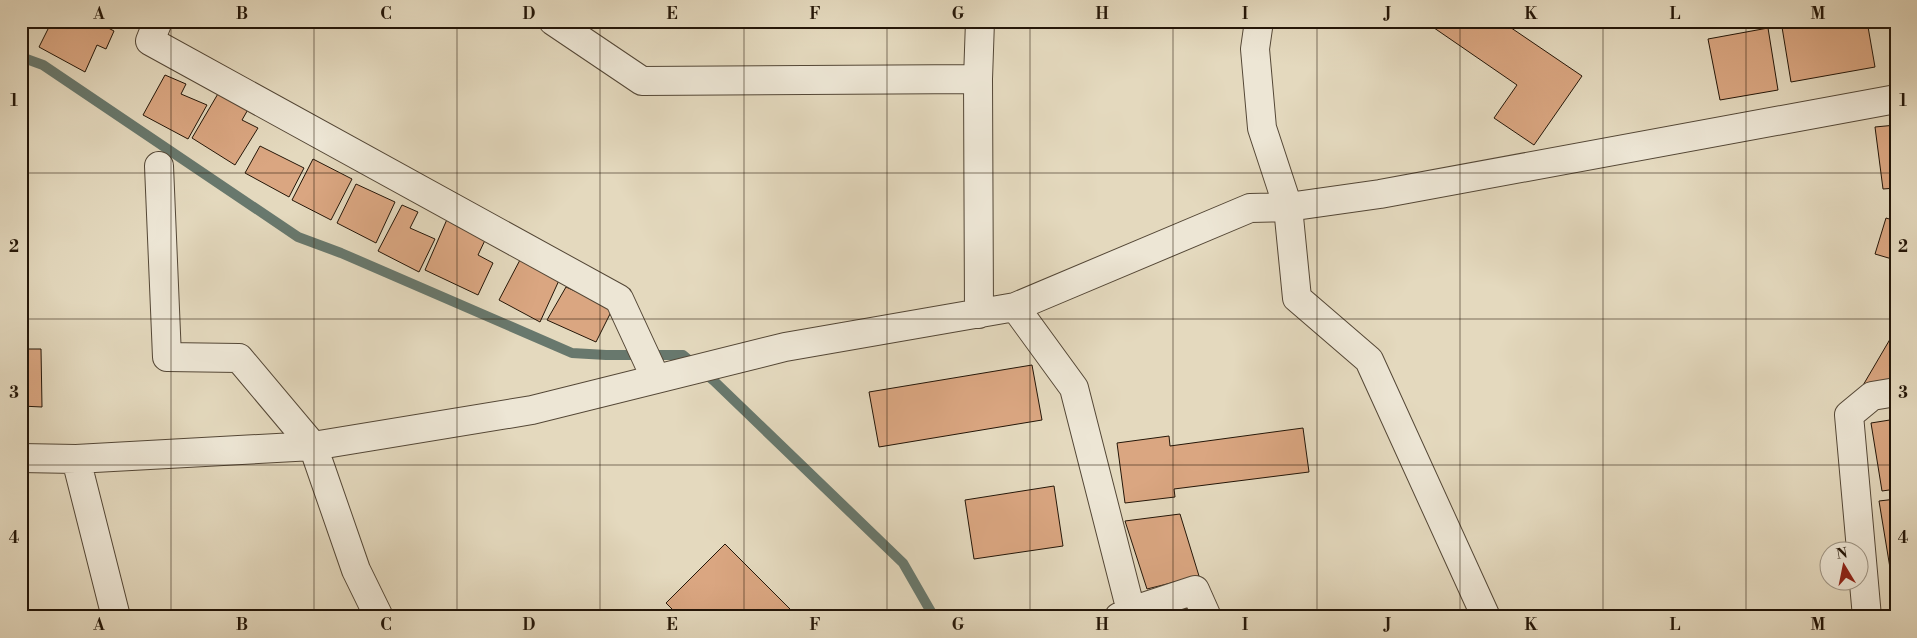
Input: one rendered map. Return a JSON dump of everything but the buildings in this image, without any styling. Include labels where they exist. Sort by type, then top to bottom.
[{"type":"street","points":[[158,21],[150,40],[619,299],[656,379]]},
{"type":"street","points":[[553,21],[642,81],[978,79]]},
{"type":"street","points":[[979,314],[978,79],[980,21]]},
{"type":"street","points":[[1258,21],[1255,49],[1262,128],[1288,208],[1297,298],[1369,360],[1486,617]]},
{"type":"street","points":[[21,458],[76,459],[313,446],[532,410],[786,347],[1015,307],[1250,208],[1288,208],[1380,194],[1896,99]]},
{"type":"street","points":[[159,166],[168,357],[240,358],[313,446],[356,570],[379,617]]},
{"type":"street","points":[[1015,307],[1074,388],[1125,614],[1195,590],[1207,617]]},
{"type":"street","points":[[1866,617],[1849,415],[1872,396],[1896,392]]},
{"type":"street","points":[[76,459],[116,617]]},
{"type":"waterway","points":[[21,57],[43,65],[298,237],[341,253],[572,353],[683,355],[714,381],[903,563],[934,617]]}]
